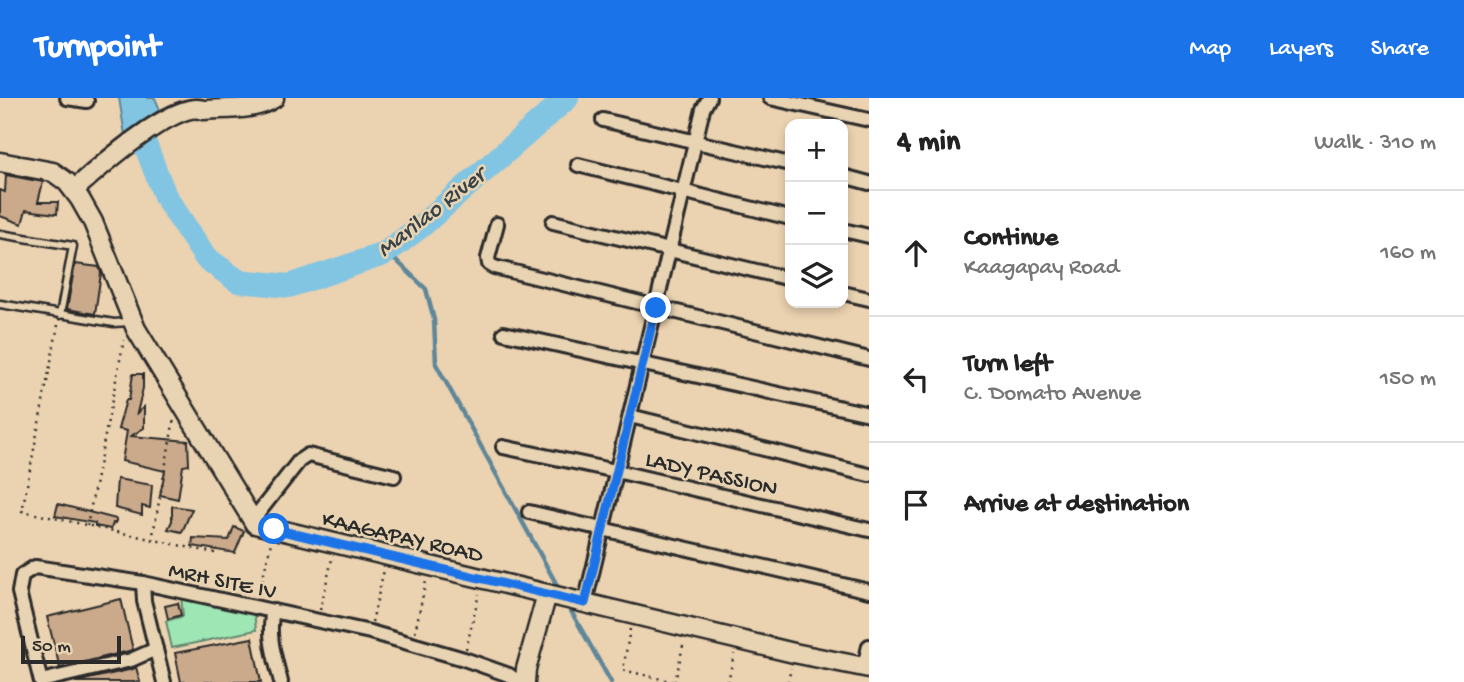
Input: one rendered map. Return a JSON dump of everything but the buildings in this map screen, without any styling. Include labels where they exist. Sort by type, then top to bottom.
[{"type":"street","points":[[67,98],[87,100]]},
{"type":"street","points":[[74,190],[120,150],[166,118],[184,113],[194,115],[203,110],[252,106],[274,98]]},
{"type":"street","points":[[585,603],[703,109],[709,98]]},
{"type":"street","points":[[770,98],[827,104],[869,120]]},
{"type":"street","points":[[603,120],[785,162]]},
{"type":"street","points":[[0,162],[52,172],[74,190],[93,222],[134,325],[252,521],[299,461],[308,455],[394,476]]},
{"type":"street","points":[[578,165],[785,217]]},
{"type":"street","points":[[848,177],[869,183]]},
{"type":"street","points":[[552,222],[785,278]]},
{"type":"street","points":[[498,224],[488,258],[489,264],[656,308],[869,359]]},
{"type":"street","points":[[848,231],[869,236]]},
{"type":"street","points":[[848,294],[869,299]]},
{"type":"street","points":[[504,333],[869,414]]},
{"type":"street","points":[[630,416],[869,475]]},
{"type":"street","name":"LADY PASSION","points":[[503,447],[869,530]]},
{"type":"street","points":[[529,512],[869,591]]},
{"type":"street","name":"KAAGAPAY ROAD","points":[[252,521],[260,526],[387,557],[736,640],[867,668]]},
{"type":"street","name":"MRH SITE IV","points":[[41,682],[19,592],[22,575],[35,567],[143,583],[370,632],[464,659],[509,675],[519,682]]},
{"type":"street","points":[[143,583],[144,601],[164,682]]},
{"type":"street","points":[[525,682],[547,594]]},
{"type":"street","points":[[273,611],[270,638],[281,682]]},
{"type":"street","points":[[867,668],[869,646]]},
{"type":"street","points":[[41,682],[131,660],[156,649]]},
{"type":"lane","points":[[0,234],[73,246],[60,315]]},
{"type":"lane","points":[[0,304],[134,325]]},
{"type":"path","points":[[60,315],[22,511],[219,554]]},
{"type":"path","points":[[87,526],[123,345],[134,325]]},
{"type":"path","points":[[152,540],[178,398]]},
{"type":"path","points":[[256,607],[274,529]]},
{"type":"path","points":[[317,620],[335,544]]},
{"type":"path","points":[[370,632],[387,557]]},
{"type":"path","points":[[412,642],[429,566]]},
{"type":"path","points":[[464,659],[483,579]]},
{"type":"path","points":[[633,615],[623,670],[675,682],[687,628]]},
{"type":"path","points":[[728,682],[736,640]]},
{"type":"green space","points":[[181,596],[254,611],[256,630],[172,648],[166,621],[183,616]]},
{"type":"water","points":[[119,98],[155,98],[160,110],[125,135]]},
{"type":"waterway","name":"Marilao River","points":[[134,98],[137,123],[165,196],[206,258],[238,281],[289,286],[384,254],[420,227],[567,98]]},
{"type":"waterway","points":[[384,254],[398,262],[426,289],[434,320],[436,364],[558,587]]},
{"type":"waterway","points":[[567,604],[611,682]]},
{"type":"route","points":[[274,529],[585,603],[656,308]]}]
